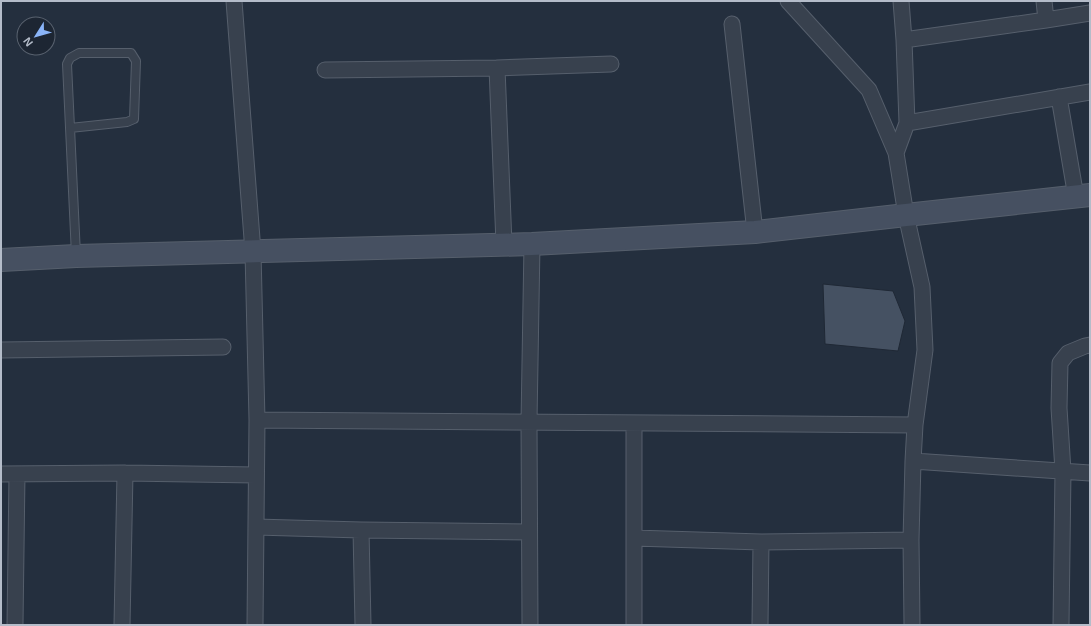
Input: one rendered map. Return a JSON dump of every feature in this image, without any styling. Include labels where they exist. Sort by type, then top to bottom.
[{"type":"street","points":[[234,1],[253,252],[257,420],[255,625]]},
{"type":"street","points":[[788,1],[869,90],[896,153],[906,215],[922,287],[925,350],[915,425],[913,461],[911,540],[912,625]]},
{"type":"street","points":[[896,153],[907,123],[901,1]]},
{"type":"street","points":[[1044,1],[1046,20]]},
{"type":"street","points":[[904,40],[1090,13]]},
{"type":"street","points":[[732,24],[755,232]]},
{"type":"street","points":[[325,70],[497,68],[611,64]]},
{"type":"street","points":[[497,68],[504,244]]},
{"type":"street","points":[[907,123],[1090,92]]},
{"type":"street","points":[[1,260],[76,256],[532,244],[755,232],[1083,196],[1059,97]]},
{"type":"street","points":[[530,625],[529,422],[532,244]]},
{"type":"street","points":[[1061,625],[1063,471],[1059,408],[1060,363],[1068,353],[1090,345]]},
{"type":"street","points":[[1,350],[223,347]]},
{"type":"street","points":[[257,420],[915,425]]},
{"type":"street","points":[[634,422],[634,625]]},
{"type":"street","points":[[913,461],[1090,473]]},
{"type":"street","points":[[1,474],[125,473],[256,475]]},
{"type":"street","points":[[122,625],[125,473]]},
{"type":"street","points":[[14,625],[8,594],[17,474]]},
{"type":"street","points":[[256,527],[529,532]]},
{"type":"street","points":[[361,530],[363,625]]},
{"type":"street","points":[[634,538],[761,542],[911,540]]},
{"type":"street","points":[[760,625],[761,542]]},
{"type":"lane","points":[[70,128],[127,122],[134,119],[136,61],[131,53],[79,53],[70,58],[67,64],[70,128],[76,256]]},
{"type":"building","points":[[823,284],[893,291],[905,321],[898,351],[825,344]]}]
